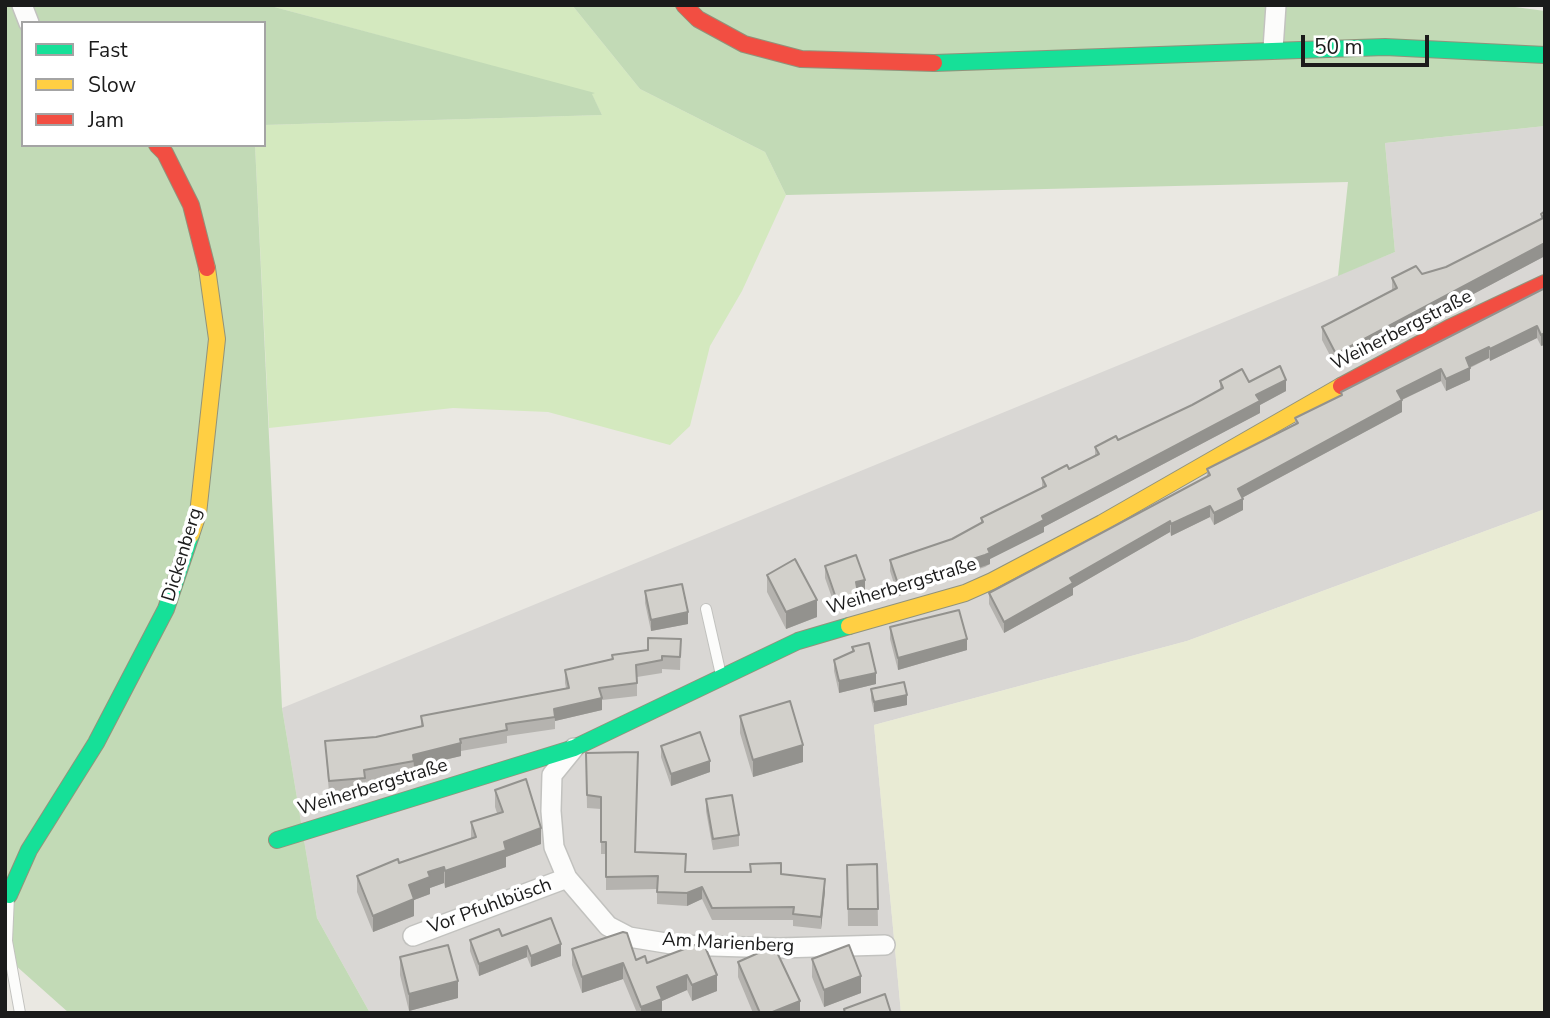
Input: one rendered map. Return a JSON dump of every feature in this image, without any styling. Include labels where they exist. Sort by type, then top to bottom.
[{"type":"street","points":[[684,5],[698,19],[744,44],[801,59],[919,64],[1385,47],[1545,55]]},
{"type":"street","points":[[1273,49],[1276,5]]},
{"type":"street","name":"Dickenberg","points":[[9,895],[29,850],[96,743],[166,609],[198,514],[217,340],[212,285],[191,205],[165,153],[159,147]]},
{"type":"street","name":"Weiherbergstraße","points":[[277,840],[574,748],[798,641],[965,593],[1102,523],[1296,410],[1449,328],[1545,283]]},
{"type":"street","name":"Am Marienberg","points":[[574,748],[552,775],[554,847],[567,878],[608,926],[629,936],[678,945],[885,945]]},
{"type":"street","name":"Vor Pfuhlbüsch","points":[[413,936],[567,878]]},
{"type":"lane","points":[[706,609],[722,678]]},
{"type":"lane","points":[[9,895],[7,941],[20,1013]]},
{"type":"shaded area","points":[[1545,126],[1545,509],[1187,641],[874,725],[901,1013],[370,1013],[317,918],[282,708],[1395,252],[1385,143]]},
{"type":"green space","points":[[5,5],[267,5],[595,93],[592,94],[602,115],[266,125],[266,21],[21,21],[21,147],[255,147],[282,708],[317,918],[370,1013],[69,1013],[5,956]]},
{"type":"green space","points":[[267,5],[572,5],[640,89],[765,152],[786,195],[742,291],[710,346],[690,426],[670,445],[548,412],[453,408],[269,428],[255,147],[266,147],[266,125],[602,115],[591,93]]},
{"type":"green space","points":[[572,5],[1500,5],[1545,11],[1545,126],[1385,143],[1395,252],[1338,276],[1348,182],[786,195],[765,152],[640,89]]},
{"type":"green space","points":[[1545,509],[1545,1013],[901,1013],[874,725],[1187,641]]},
{"type":"building","points":[[1545,211],[1545,243],[1336,354],[1322,327],[1397,288],[1392,278],[1416,266],[1422,274],[1446,267],[1543,218],[1541,214]]},
{"type":"building","points":[[1545,288],[1545,333],[1541,335],[1537,326],[1466,358],[1470,368],[1446,379],[1441,369],[1397,391],[1402,400],[1238,489],[1243,499],[1214,513],[1210,506],[1171,524],[1170,521],[1070,578],[1073,583],[1004,622],[989,593],[1210,475],[1207,469],[1298,423],[1295,418],[1342,395],[1341,392]]},
{"type":"building","points":[[1280,366],[1286,380],[1256,395],[1260,401],[1042,516],[1044,520],[988,549],[990,553],[898,584],[890,560],[952,539],[983,522],[981,518],[1046,486],[1042,478],[1067,465],[1069,469],[1099,454],[1095,447],[1116,436],[1118,440],[1192,405],[1223,388],[1220,381],[1242,369],[1249,382]]},
{"type":"building","points":[[856,555],[865,580],[856,582],[858,593],[837,601],[825,566]]},
{"type":"building","points":[[795,559],[817,600],[786,612],[767,575]]},
{"type":"building","points":[[682,584],[688,612],[651,620],[645,591]]},
{"type":"building","points":[[959,610],[967,639],[898,658],[890,627]]},
{"type":"building","points":[[648,638],[681,639],[680,657],[662,656],[662,660],[636,665],[637,683],[599,688],[602,698],[554,709],[555,717],[506,724],[507,730],[460,739],[461,743],[413,755],[414,761],[364,770],[365,778],[329,781],[325,741],[376,737],[423,726],[421,716],[569,688],[565,670],[613,659],[612,655],[648,650]]},
{"type":"building","points":[[869,643],[876,673],[839,681],[834,660],[854,651],[852,647]]},
{"type":"building","points":[[904,682],[907,695],[874,702],[871,689]]},
{"type":"building","points":[[790,701],[803,745],[753,760],[740,716]]},
{"type":"building","points":[[700,732],[710,761],[671,774],[661,746]]},
{"type":"building","points":[[638,752],[635,852],[686,854],[685,872],[751,872],[750,864],[781,863],[781,874],[825,879],[821,917],[793,914],[794,907],[712,908],[702,887],[687,893],[657,892],[658,876],[606,877],[606,842],[601,842],[601,797],[587,795],[586,753]]},
{"type":"building","points":[[526,779],[541,828],[504,842],[506,850],[445,871],[444,867],[428,872],[430,877],[409,885],[414,899],[373,916],[357,876],[398,859],[399,863],[476,837],[471,822],[503,812],[495,790]]},
{"type":"building","points":[[732,795],[739,835],[713,839],[706,799]]},
{"type":"building","points":[[877,864],[878,909],[848,909],[847,865]]},
{"type":"building","points":[[551,918],[561,944],[531,956],[527,946],[479,964],[470,940],[499,929],[502,936]]},
{"type":"building","points":[[627,933],[636,960],[645,956],[647,963],[703,942],[717,975],[692,985],[687,975],[657,987],[662,999],[641,1007],[623,963],[582,977],[572,949]]},
{"type":"building","points":[[448,945],[458,981],[409,994],[400,957]]},
{"type":"building","points":[[849,945],[861,976],[824,990],[812,959]]},
{"type":"building","points":[[774,946],[800,1001],[770,1013],[760,1013],[738,962]]},
{"type":"building","points":[[885,994],[891,1013],[845,1013],[844,1009]]},
{"type":"traffic: fast","points":[[934,63],[1385,47],[1545,55]]},
{"type":"traffic: fast","points":[[9,895],[29,850],[96,743],[166,609],[191,535]]},
{"type":"traffic: fast","points":[[277,840],[574,748],[798,641],[849,626]]},
{"type":"traffic: slow","points":[[191,535],[198,514],[217,339],[207,268]]},
{"type":"traffic: slow","points":[[849,626],[965,593],[992,581],[1102,523],[1341,386]]},
{"type":"traffic: jam","points":[[684,5],[698,19],[744,44],[801,59],[934,63]]},
{"type":"traffic: jam","points":[[159,147],[165,153],[191,205],[207,268]]},
{"type":"traffic: jam","points":[[1341,386],[1449,328],[1545,283]]}]
